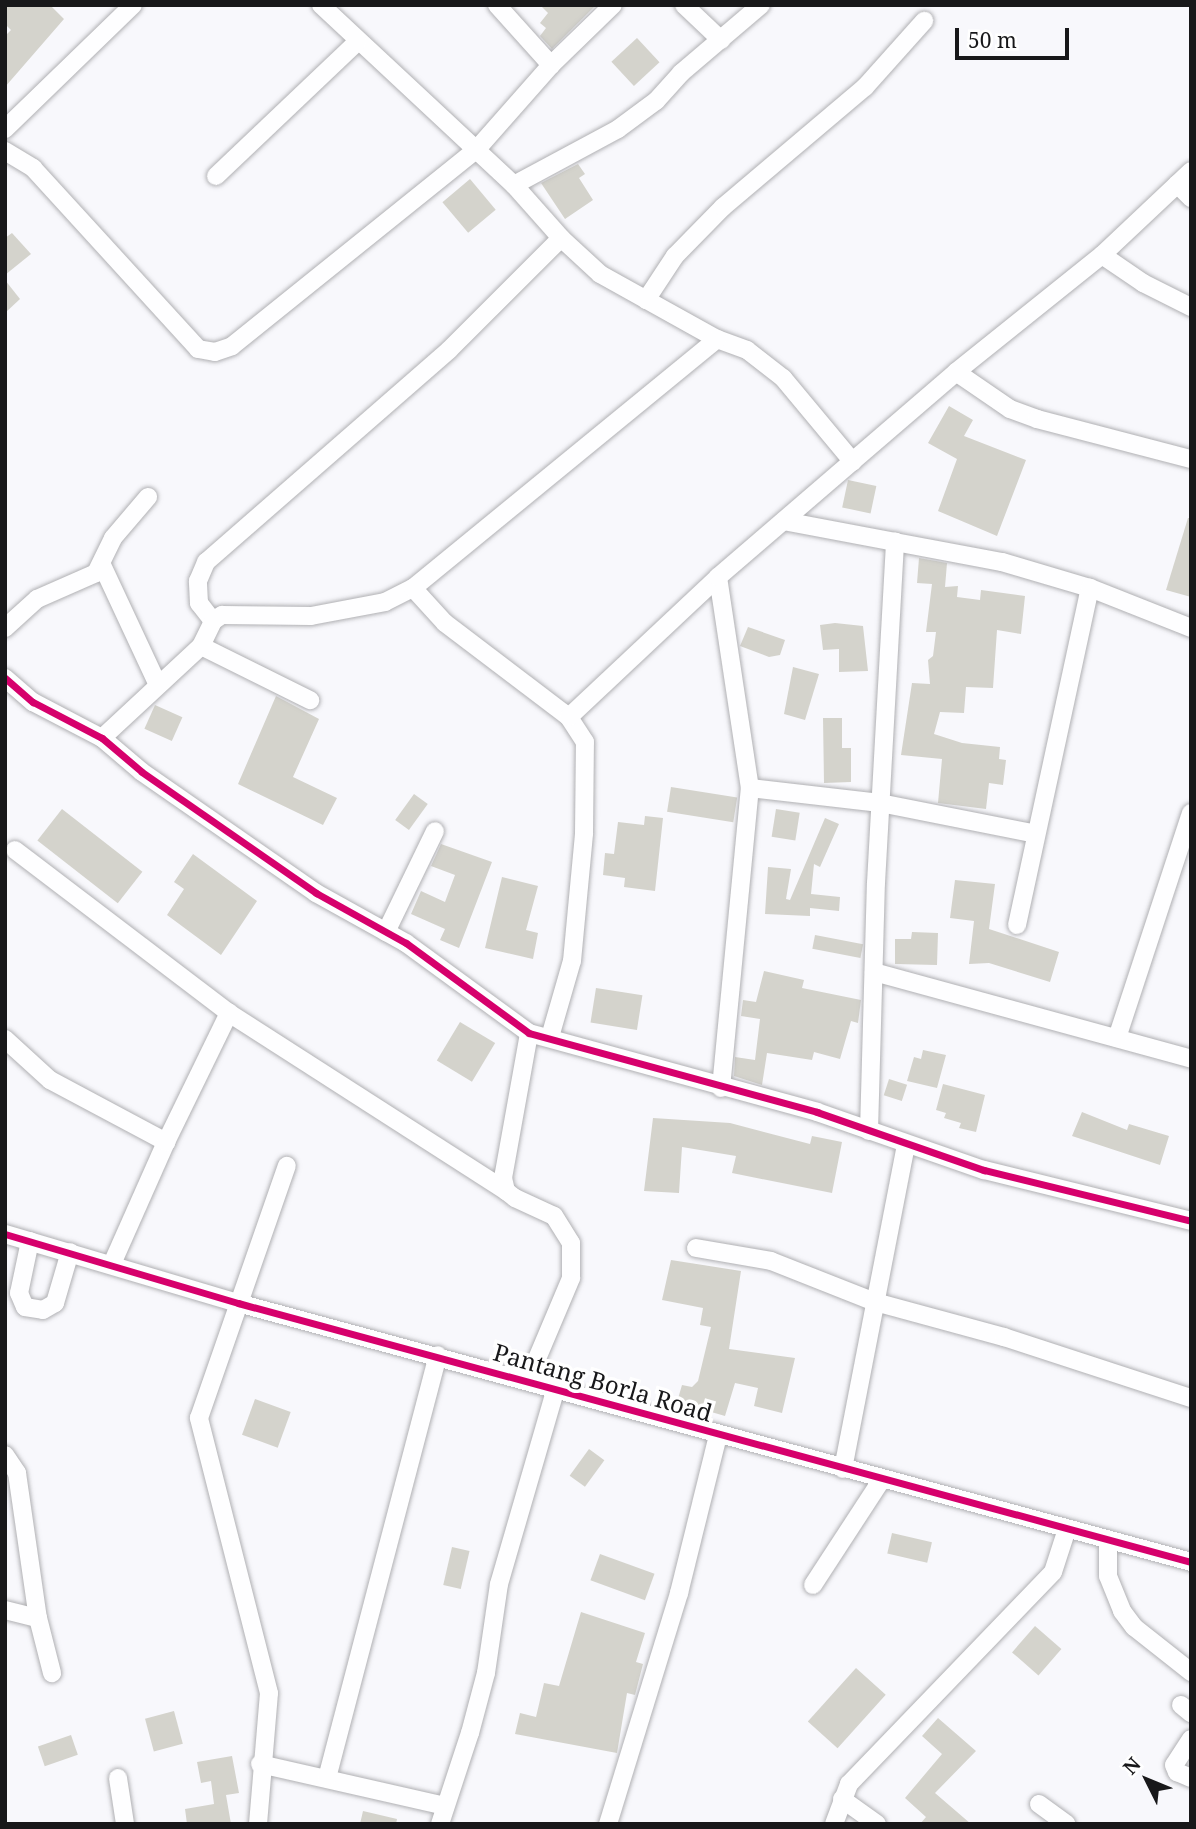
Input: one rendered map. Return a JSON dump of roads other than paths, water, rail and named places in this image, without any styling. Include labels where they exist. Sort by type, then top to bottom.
[{"type":"street","points":[[5,130],[133,5]]},
{"type":"street","points":[[321,5],[357,42],[477,149],[514,185],[561,239],[600,274],[717,339],[747,350],[783,378],[853,461]]},
{"type":"street","points":[[497,5],[551,65]]},
{"type":"street","points":[[5,151],[33,168],[198,349],[215,352],[232,346],[477,149],[551,65],[613,5]]},
{"type":"street","points":[[684,5],[721,40]]},
{"type":"street","points":[[514,185],[618,129],[656,101],[761,5]]},
{"type":"street","points":[[646,300],[675,256],[713,217],[865,87],[924,21]]},
{"type":"street","points":[[216,176],[357,42]]},
{"type":"street","points":[[569,717],[718,577],[956,372],[1102,255],[1191,171]]},
{"type":"street","points":[[1177,184],[1191,198]]},
{"type":"street","points":[[213,621],[199,603],[198,581],[206,562],[449,350],[511,284],[561,239]]},
{"type":"street","points":[[1102,255],[1143,283],[1191,307]]},
{"type":"street","points":[[102,738],[201,646],[213,621],[234,613],[311,616],[385,602],[413,588],[717,339]]},
{"type":"street","points":[[956,372],[1010,409],[1037,419],[1191,459]]},
{"type":"street","points":[[5,628],[37,598],[96,573],[102,565],[108,545],[148,497]]},
{"type":"street","points":[[784,522],[1002,562],[1090,589],[1191,628]]},
{"type":"street","points":[[869,1131],[880,803],[895,542]]},
{"type":"street","points":[[102,565],[158,685]]},
{"type":"street","points":[[718,577],[750,788],[721,1088]]},
{"type":"street","points":[[413,588],[445,623],[569,717],[585,742],[584,832],[572,961],[550,1037]]},
{"type":"street","points":[[1017,925],[1090,589]]},
{"type":"street","points":[[201,646],[310,699]]},
{"type":"street","points":[[5,678],[33,702],[102,738],[142,772],[305,885],[386,932],[529,1033],[721,1088],[817,1112],[906,1146],[984,1170],[1191,1221]]},
{"type":"street","points":[[750,788],[880,803],[1036,834]]},
{"type":"street","points":[[1117,1038],[1191,813]]},
{"type":"street","points":[[386,932],[435,831]]},
{"type":"street","points":[[15,850],[229,1013],[506,1191],[554,1216],[571,1243],[571,1278],[528,1380]]},
{"type":"street","points":[[874,972],[1191,1059]]},
{"type":"street","points":[[112,1264],[166,1142],[229,1013]]},
{"type":"street","points":[[506,1191],[503,1178],[529,1033]]},
{"type":"street","points":[[5,1039],[50,1080],[166,1142]]},
{"type":"street","points":[[843,1469],[906,1146]]},
{"type":"street","points":[[258,1824],[260,1764],[269,1693],[199,1418],[287,1166]]},
{"type":"street","name":"Pantang Borla Road","points":[[5,1234],[238,1303],[438,1355],[718,1435],[1067,1529],[1108,1543],[1191,1562]]},
{"type":"street","points":[[30,1241],[19,1293],[25,1307],[43,1310],[55,1303],[70,1252]]},
{"type":"street","points":[[696,1248],[771,1261],[875,1303],[1004,1336],[1191,1398]]},
{"type":"street","points":[[327,1777],[438,1355]]},
{"type":"street","points":[[260,1764],[327,1777],[442,1815],[470,1733],[486,1673],[499,1584],[556,1388]]},
{"type":"street","points":[[608,1824],[678,1593],[718,1435]]},
{"type":"street","points":[[5,1455],[17,1473],[38,1618],[52,1672]]},
{"type":"street","points":[[813,1585],[882,1479]]},
{"type":"street","points":[[834,1824],[842,1799],[858,1775],[1053,1572],[1067,1529]]},
{"type":"street","points":[[1108,1543],[1108,1576],[1122,1611],[1134,1627],[1191,1672]]},
{"type":"street","points":[[5,1610],[38,1618]]},
{"type":"street","points":[[1191,1739],[1174,1765],[1177,1772],[1191,1778]]},
{"type":"street","points":[[118,1778],[125,1824]]},
{"type":"street","points":[[842,1799],[877,1824]]},
{"type":"street","points":[[1039,1804],[1067,1824]]}]
